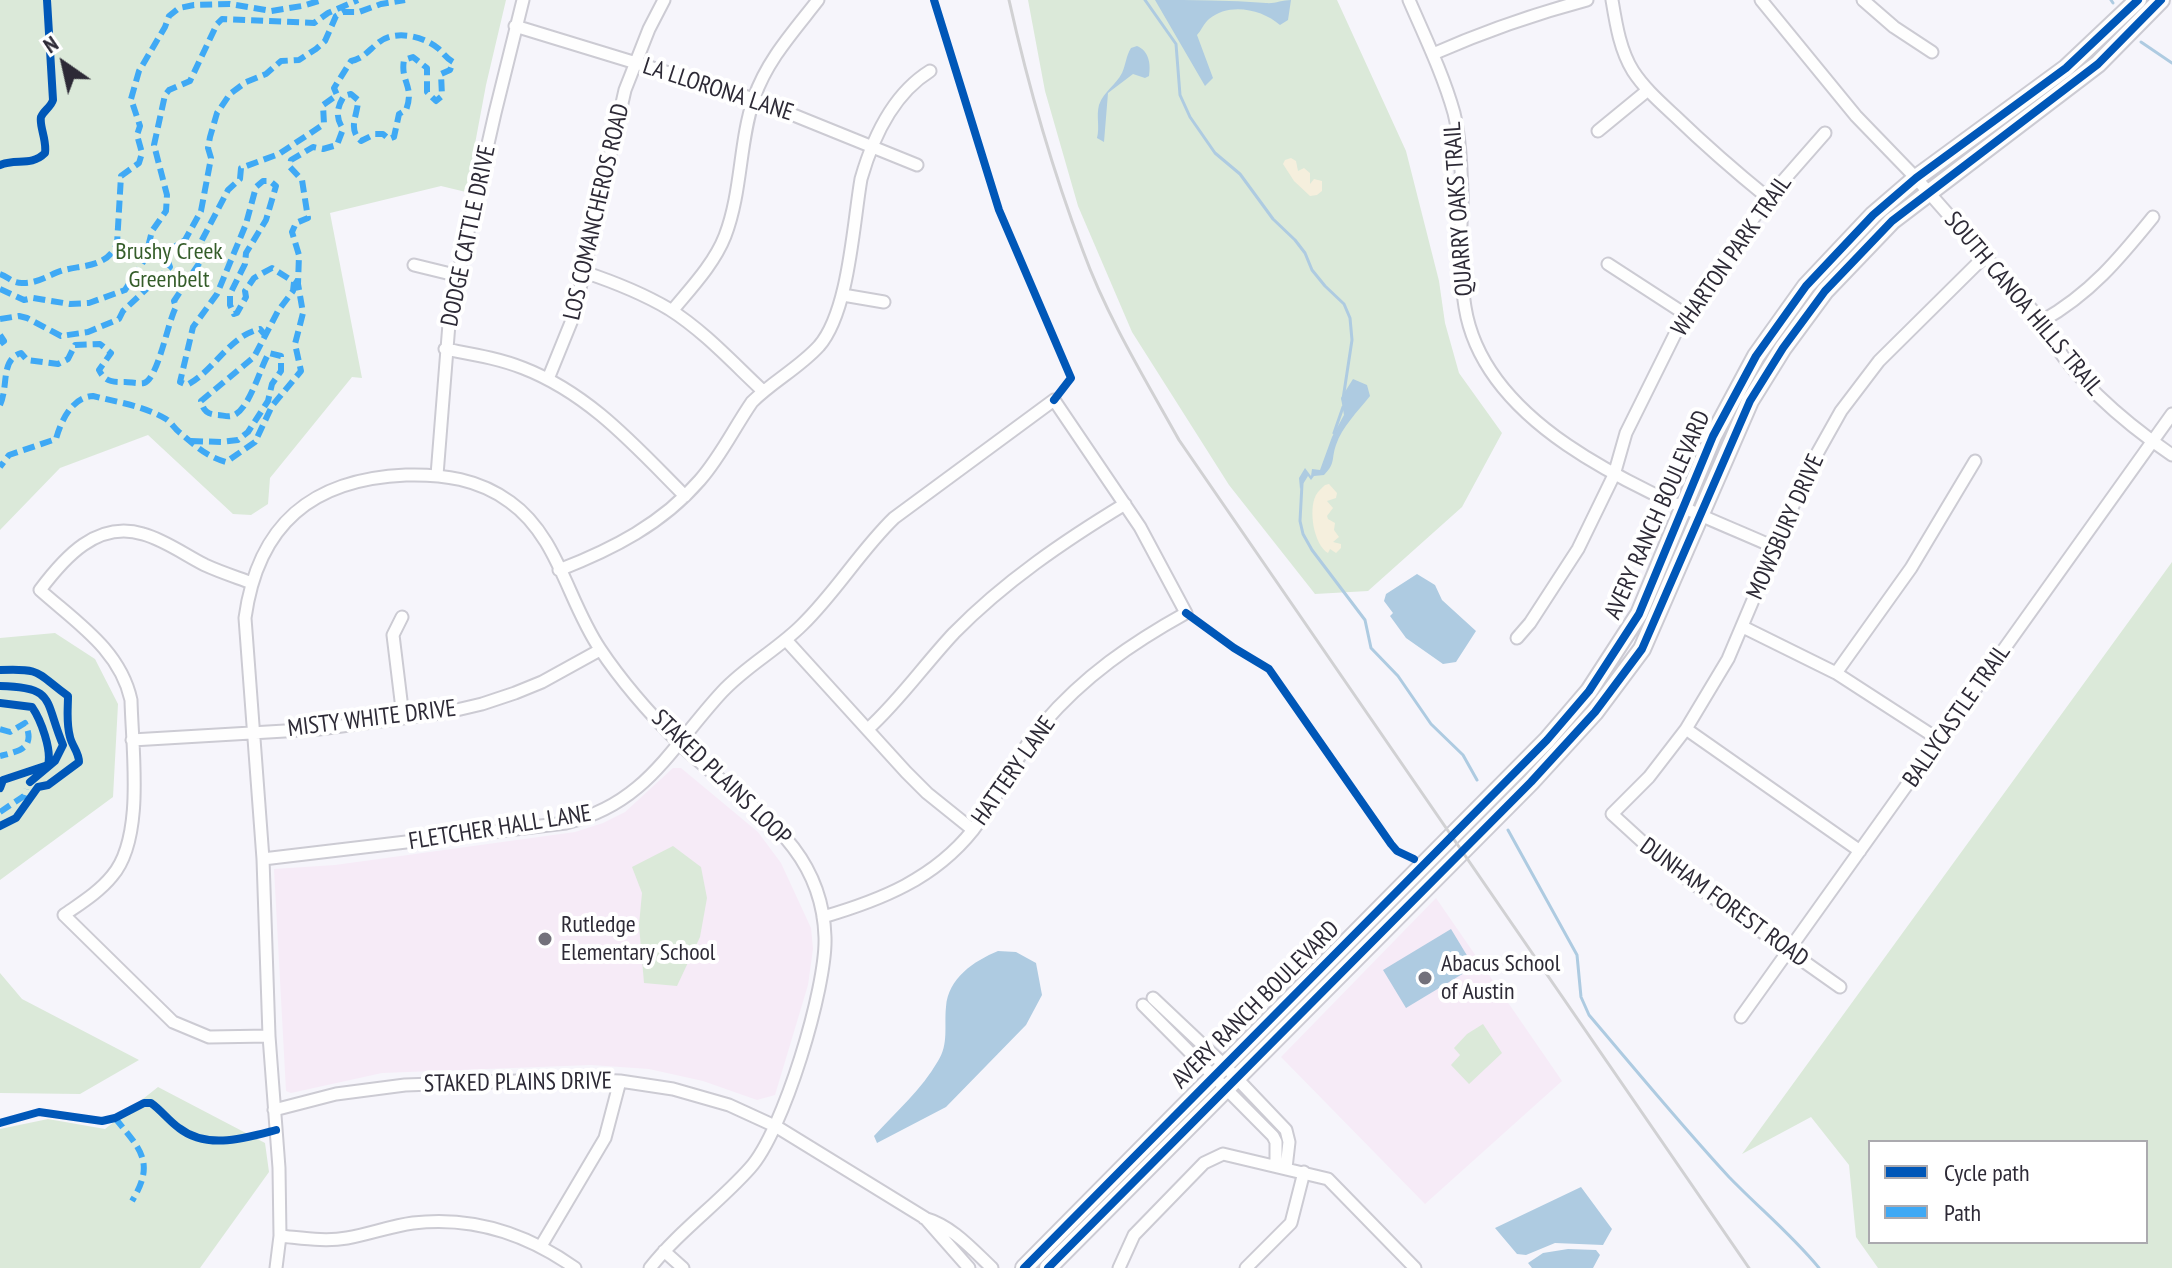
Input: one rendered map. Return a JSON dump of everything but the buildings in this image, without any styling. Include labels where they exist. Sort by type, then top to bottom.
[{"type":"main road","name":"AVERY RANCH BOULEVARD","points":[[1024,1268],[1547,740],[1589,691],[1639,614],[1713,436],[1756,356],[1781,319],[1837,251],[1916,178],[2066,68],[2138,0]]},
{"type":"main road","name":"AVERY RANCH BOULEVARD","points":[[1048,1268],[1531,782],[1595,712],[1642,649],[1750,401],[1802,321],[1864,247],[1928,192],[2098,64],[2161,0]]},
{"type":"street","name":"DODGE CATTLE DRIVE","points":[[437,475],[450,311],[523,0]]},
{"type":"street","name":"LOS COMANCHEROS ROAD","points":[[548,379],[574,315],[612,144],[634,63],[664,0]]},
{"type":"street","points":[[672,311],[717,253],[725,235],[754,99],[771,61],[818,0]]},
{"type":"street","name":"QUARRY OAKS TRAIL","points":[[1409,0],[1433,54],[1455,116],[1463,194],[1459,250],[1465,308],[1475,344],[1494,374],[1524,411],[1567,445],[1614,475],[1774,547]]},
{"type":"street","points":[[1433,54],[1490,30],[1587,0]]},
{"type":"street","points":[[1612,0],[1617,30],[1632,70],[1648,90],[1716,156],[1768,198]]},
{"type":"street","name":"SOUTH CANOA HILLS TRAIL","points":[[1761,0],[1856,116],[1916,178],[2042,321],[2050,339],[2088,385],[2172,455]]},
{"type":"street","points":[[1863,0],[1894,27],[1932,52]]},
{"type":"street","name":"LA LLORONA LANE","points":[[515,26],[754,99],[917,165]]},
{"type":"street","points":[[559,570],[623,543],[685,496],[701,479],[736,425],[763,391],[802,363],[820,344],[833,325],[843,295],[861,179],[872,146],[901,94],[911,83],[930,71]]},
{"type":"street","points":[[1598,131],[1648,90]]},
{"type":"street","name":"WHARTON PARK TRAIL","points":[[1517,638],[1578,549],[1614,475],[1626,433],[1685,314],[1768,198],[1825,133]]},
{"type":"street","points":[[2042,321],[2073,304],[2111,268],[2153,217]]},
{"type":"street","name":"MOWSBURY DRIVE","points":[[1612,814],[1649,777],[1686,729],[1728,659],[1809,468],[1841,411],[1879,361],[1984,257]]},
{"type":"street","points":[[1608,264],[1685,314]]},
{"type":"street","points":[[414,265],[459,276]]},
{"type":"street","points":[[584,272],[627,287],[672,311],[701,333],[763,391]]},
{"type":"street","points":[[843,295],[884,302]]},
{"type":"street","points":[[445,349],[494,359],[568,389],[608,419],[685,496]]},
{"type":"street","name":"HATTERY LANE","points":[[823,917],[881,899],[904,888],[945,860],[973,830],[1024,750],[1062,703],[1109,660],[1186,613],[1125,504],[1054,400]]},
{"type":"street","name":"FLETCHER HALL LANE","points":[[263,859],[566,823],[591,817],[612,807],[629,795],[680,744],[739,676],[786,640],[818,608],[872,539],[894,518],[1054,400]]},
{"type":"street","name":"BALLYCASTLE TRAIL","points":[[1741,1017],[2172,414]]},
{"type":"street","points":[[1836,673],[1911,568],[1975,461]]},
{"type":"street","name":"STAKED PLAINS LOOP","points":[[276,1268],[280,1236],[263,859],[245,618],[252,583],[271,540],[285,522],[317,497],[354,481],[381,476],[437,475],[480,485],[512,503],[537,529],[600,650],[680,744],[787,838],[805,866],[823,917],[825,952],[821,982],[777,1127],[750,1168],[650,1268]]},
{"type":"street","points":[[868,729],[894,706],[933,657],[975,612],[1062,543],[1125,504]]},
{"type":"street","points":[[252,583],[209,567],[141,533],[123,532],[88,541],[74,549],[60,562],[40,590],[104,647],[122,670],[131,700],[133,820],[127,850],[112,876],[64,915],[173,1022],[209,1037],[269,1036]]},
{"type":"street","points":[[402,617],[393,635],[403,717]]},
{"type":"street","points":[[1743,627],[1836,673],[1941,741]]},
{"type":"street","points":[[786,640],[927,793],[973,830]]},
{"type":"street","name":"MISTY WHITE DRIVE","points":[[132,740],[319,729],[448,712],[504,697],[542,682],[600,650]]},
{"type":"street","points":[[1686,729],[1860,851]]},
{"type":"street","name":"DUNHAM FOREST ROAD","points":[[1612,814],[1670,867],[1840,987]]},
{"type":"street","points":[[1148,1001],[1231,1084],[1273,1136],[1281,1166]]},
{"type":"street","name":"STAKED PLAINS DRIVE","points":[[274,1110],[336,1094],[405,1085],[572,1079],[620,1081],[673,1089],[712,1100],[777,1127],[924,1218],[969,1268]]},
{"type":"street","points":[[541,1246],[605,1138],[620,1081]]},
{"type":"street","points":[[1119,1268],[1134,1235],[1213,1157],[1232,1154],[1328,1179],[1409,1266]]},
{"type":"street","points":[[1246,1268],[1291,1223],[1304,1172]]},
{"type":"street","name":"STAKED PLAINS DRIVE","points":[[924,1218],[939,1222],[992,1268]]},
{"type":"street","points":[[280,1236],[331,1240],[409,1223],[452,1221],[498,1230],[541,1246],[575,1268]]},
{"type":"street","points":[[664,1251],[683,1268]]},
{"type":"shaded area","name":"Rutledge Elementary School","points":[[673,768],[681,768],[758,832],[781,863],[811,928],[813,949],[808,985],[775,1095],[757,1100],[703,1081],[649,1069],[591,1065],[382,1073],[291,1093],[286,1091],[274,869],[335,865],[575,832],[625,812]]},
{"type":"shaded area","name":"Abacus School of Austin","points":[[1436,898],[1562,1081],[1425,1204],[1281,1057]]},
{"type":"green space","name":"Brushy Creek Greenbelt","points":[[0,0],[506,0],[466,192],[441,186],[330,213],[362,378],[352,377],[270,478],[268,504],[251,515],[233,514],[148,435],[60,468],[0,530]]},
{"type":"green space","points":[[1028,0],[1337,0],[1406,151],[1459,373],[1502,433],[1462,507],[1368,591],[1315,594],[1229,485],[1132,332],[1078,206],[1045,91]]},
{"type":"green space","points":[[2172,562],[2172,1268],[1878,1268],[1856,1237],[1849,1165],[1811,1117],[1742,1154]]},
{"type":"green space","points":[[55,633],[95,659],[118,704],[113,797],[0,880],[0,638]]},
{"type":"green space","points":[[673,846],[701,867],[707,898],[700,937],[677,986],[644,983],[639,925],[642,893],[632,867]]},
{"type":"green space","points":[[0,973],[22,999],[139,1060],[80,1094],[0,1093]]},
{"type":"green space","points":[[1483,1024],[1502,1053],[1469,1084],[1451,1065],[1460,1055],[1454,1048],[1467,1034]]},
{"type":"green space","points":[[158,1087],[265,1143],[269,1172],[200,1268],[0,1268],[0,1129],[48,1119],[105,1129]]},
{"type":"sand","points":[[1291,158],[1296,161],[1298,171],[1304,168],[1310,173],[1310,184],[1314,179],[1322,181],[1322,191],[1310,196],[1294,181],[1283,164]]},
{"type":"sand","points":[[1329,484],[1337,493],[1336,498],[1327,501],[1333,508],[1328,519],[1335,523],[1334,530],[1339,537],[1333,542],[1341,544],[1336,553],[1330,549],[1328,553],[1319,543],[1313,518],[1316,495]]},
{"type":"water","points":[[1155,0],[1269,3],[1291,0],[1288,20],[1280,25],[1264,15],[1236,9],[1217,14],[1207,21],[1197,35],[1213,78],[1205,86]]},
{"type":"water","points":[[1137,46],[1148,58],[1149,76],[1145,78],[1133,74],[1108,93],[1104,142],[1097,138],[1099,105],[1122,73],[1131,48]]},
{"type":"water","points":[[1353,379],[1367,385],[1370,396],[1342,432],[1328,471],[1311,480],[1308,476],[1300,489],[1299,478],[1305,468],[1311,476],[1312,469],[1320,470],[1344,415],[1341,398]]},
{"type":"water","points":[[1417,574],[1435,585],[1442,600],[1476,631],[1456,662],[1443,664],[1406,638],[1390,616],[1393,613],[1384,601],[1386,594]]},
{"type":"water","points":[[1451,929],[1474,967],[1406,1008],[1383,970]]},
{"type":"water","points":[[998,951],[1016,952],[1036,963],[1042,995],[1026,1025],[946,1107],[877,1143],[874,1136],[917,1091],[941,1055],[948,997],[957,979],[972,965]]},
{"type":"water","points":[[1581,1187],[1612,1229],[1603,1245],[1555,1243],[1526,1255],[1517,1254],[1495,1228]]},
{"type":"water","points":[[1568,1249],[1596,1250],[1600,1255],[1593,1268],[1532,1268],[1528,1263],[1543,1253]]},
{"type":"waterway","points":[[1145,0],[1176,44],[1180,95],[1190,117],[1215,153],[1240,174],[1273,219],[1305,253],[1312,270],[1344,304],[1350,318],[1352,340],[1343,399]]},
{"type":"waterway","points":[[2141,42],[2172,63]]},
{"type":"waterway","points":[[1334,433],[1343,407]]},
{"type":"waterway","points":[[1302,484],[1300,521],[1312,550],[1365,620],[1371,648],[1398,676],[1431,724],[1463,755],[1477,780]]},
{"type":"waterway","points":[[1508,830],[1577,955],[1581,997],[1589,1015],[1711,1157],[1819,1268]]},
{"type":"railway","points":[[1009,0],[1042,127],[1083,251],[1115,324],[1179,440],[1749,1268]]},
{"type":"marked path","points":[[0,274],[15,282],[33,282],[64,270],[94,264],[113,252],[117,244],[121,176],[139,163],[142,153],[137,135],[140,126],[131,99],[139,71],[169,16],[179,8],[194,5],[230,4],[271,11],[322,0]]},
{"type":"marked path","points":[[0,289],[24,300],[33,298],[70,304],[89,303],[125,290],[145,259],[152,231],[166,211],[167,195],[154,145],[165,95],[169,90],[190,81],[217,24],[222,19],[314,23],[358,0]]},
{"type":"marked path","points":[[0,319],[27,318],[61,336],[88,332],[119,319],[123,311],[170,267],[166,256],[185,240],[201,211],[211,158],[208,148],[210,137],[217,113],[230,94],[246,82],[266,74],[281,61],[299,60],[316,49],[325,41],[336,16],[343,12],[359,12],[405,0]]},
{"type":"marked path","points":[[0,405],[10,361],[21,353],[27,360],[58,364],[68,359],[75,345],[100,344],[111,353],[99,370],[106,379],[144,383],[158,361],[176,307],[174,301],[200,262],[198,249],[228,190],[240,179],[241,168],[279,154],[324,124],[323,105],[337,95],[334,88],[351,61],[385,39],[400,35],[417,38],[433,44],[453,62],[450,70],[441,74],[442,96],[436,101],[427,92],[427,68],[413,57],[404,60],[409,95],[406,110],[399,114],[394,137],[389,139],[383,134],[375,134],[361,141],[354,127],[358,100],[351,94],[344,96],[338,108],[343,129],[337,145],[323,149],[313,147],[291,160],[290,167],[302,180],[308,218],[296,223],[292,232],[299,255],[298,284],[303,313],[295,344],[301,371],[272,406],[255,442],[226,462],[201,450],[168,420],[158,415],[93,396],[73,405],[56,439],[9,455],[0,467]]},
{"type":"marked path","points":[[191,441],[238,440],[248,432],[268,401],[272,384],[281,371],[281,356],[269,353],[249,398],[237,413],[214,415],[203,408],[201,401],[254,357],[278,311],[293,291],[294,282],[272,268],[254,278],[245,291],[246,297],[237,313],[234,314],[230,305],[230,294],[245,264],[246,253],[266,220],[276,186],[270,181],[263,181],[256,187],[246,224],[217,294],[193,327],[180,382],[187,385],[197,379],[249,333],[260,329],[265,335]]},
{"type":"marked path","points":[[0,335],[4,341],[0,344]]},
{"type":"marked path","points":[[0,729],[10,732],[25,723],[29,738],[20,750],[0,756]]},
{"type":"marked path","points":[[0,812],[24,796],[26,789]]},
{"type":"marked path","points":[[115,1118],[142,1156],[143,1176],[132,1201]]},
{"type":"cycle path","points":[[0,165],[34,160],[45,153],[41,117],[53,100],[47,0]]},
{"type":"cycle path","points":[[934,0],[999,210],[1071,378],[1054,400]]},
{"type":"cycle path","points":[[1024,1268],[1547,740],[1589,691],[1639,614],[1713,436],[1756,356],[1806,286],[1873,215],[1916,178],[2066,68],[2138,0]]},
{"type":"cycle path","points":[[1048,1268],[1531,782],[1595,712],[1642,649],[1750,401],[1783,348],[1825,291],[1892,221],[2098,64],[2161,0]]},
{"type":"cycle path","points":[[1186,613],[1269,669],[1391,844],[1397,851],[1414,859]]},
{"type":"cycle path","points":[[0,670],[32,671],[68,696],[69,732],[79,762],[48,785],[38,787],[16,818],[0,826]]},
{"type":"cycle path","points":[[0,686],[40,693],[49,707],[63,745],[55,761],[30,782]]},
{"type":"cycle path","points":[[0,703],[32,707],[45,735],[49,759],[48,765],[3,780],[0,788]]},
{"type":"cycle path","points":[[0,1123],[39,1112],[102,1121],[144,1103],[151,1103],[179,1128],[202,1139],[226,1140],[276,1130]]},
{"type":"place","name":"Rutledge Elementary School","points":[[545,939]]},
{"type":"place","name":"Abacus School of Austin","points":[[1425,978]]}]
